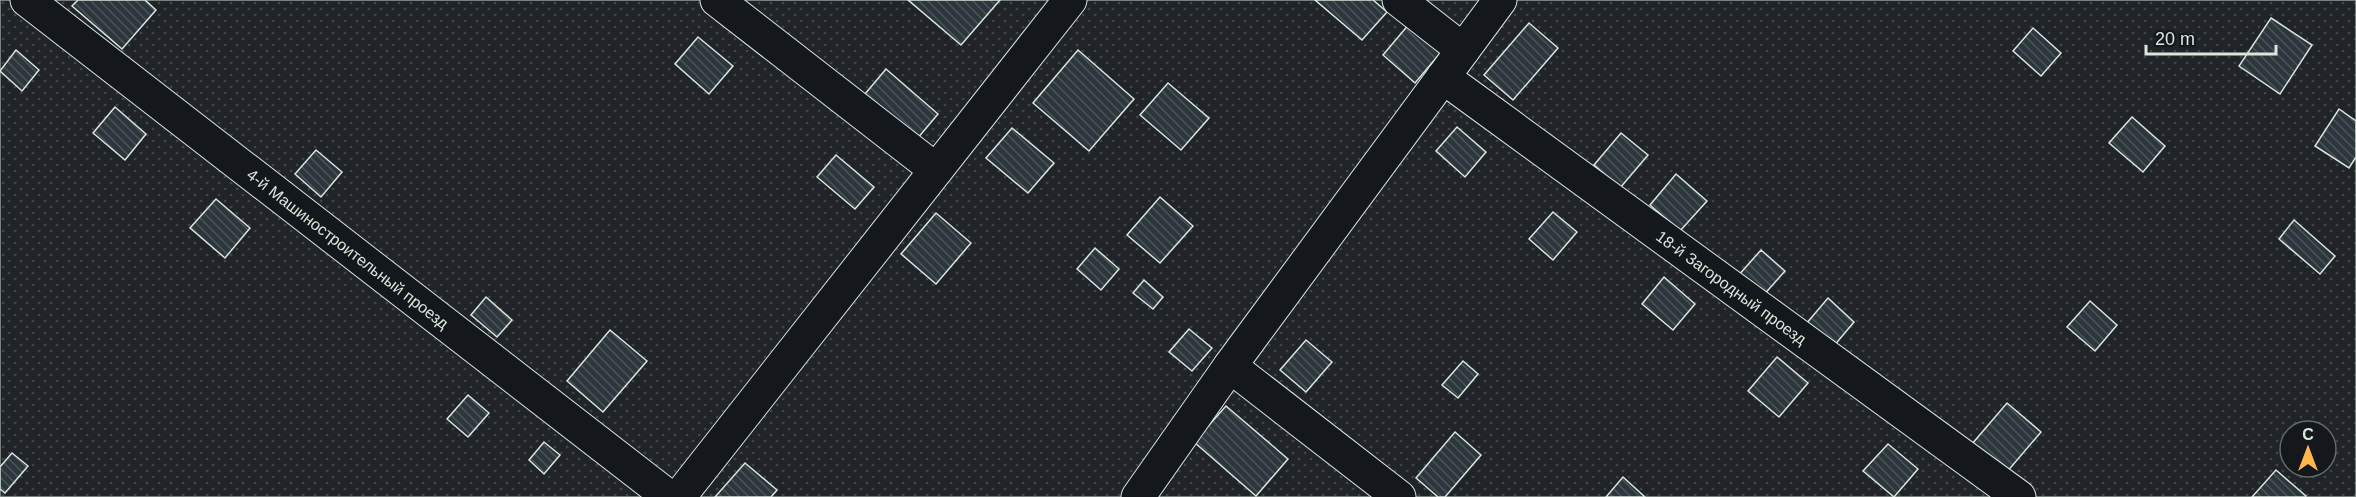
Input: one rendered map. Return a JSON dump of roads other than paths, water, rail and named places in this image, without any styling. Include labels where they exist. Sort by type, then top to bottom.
[{"type":"street","name":"4-й Машиностроительный проезд","points":[[27,0],[669,497]]},
{"type":"street","points":[[717,0],[936,170]]},
{"type":"street","points":[[679,497],[1070,0]]},
{"type":"street","points":[[1399,0],[1462,50]]},
{"type":"street","points":[[1137,497],[1230,366],[1500,0]]},
{"type":"street","name":"18-й Загородный проезд","points":[[1443,77],[2019,497]]},
{"type":"street","points":[[1230,366],[1399,497]]}]
